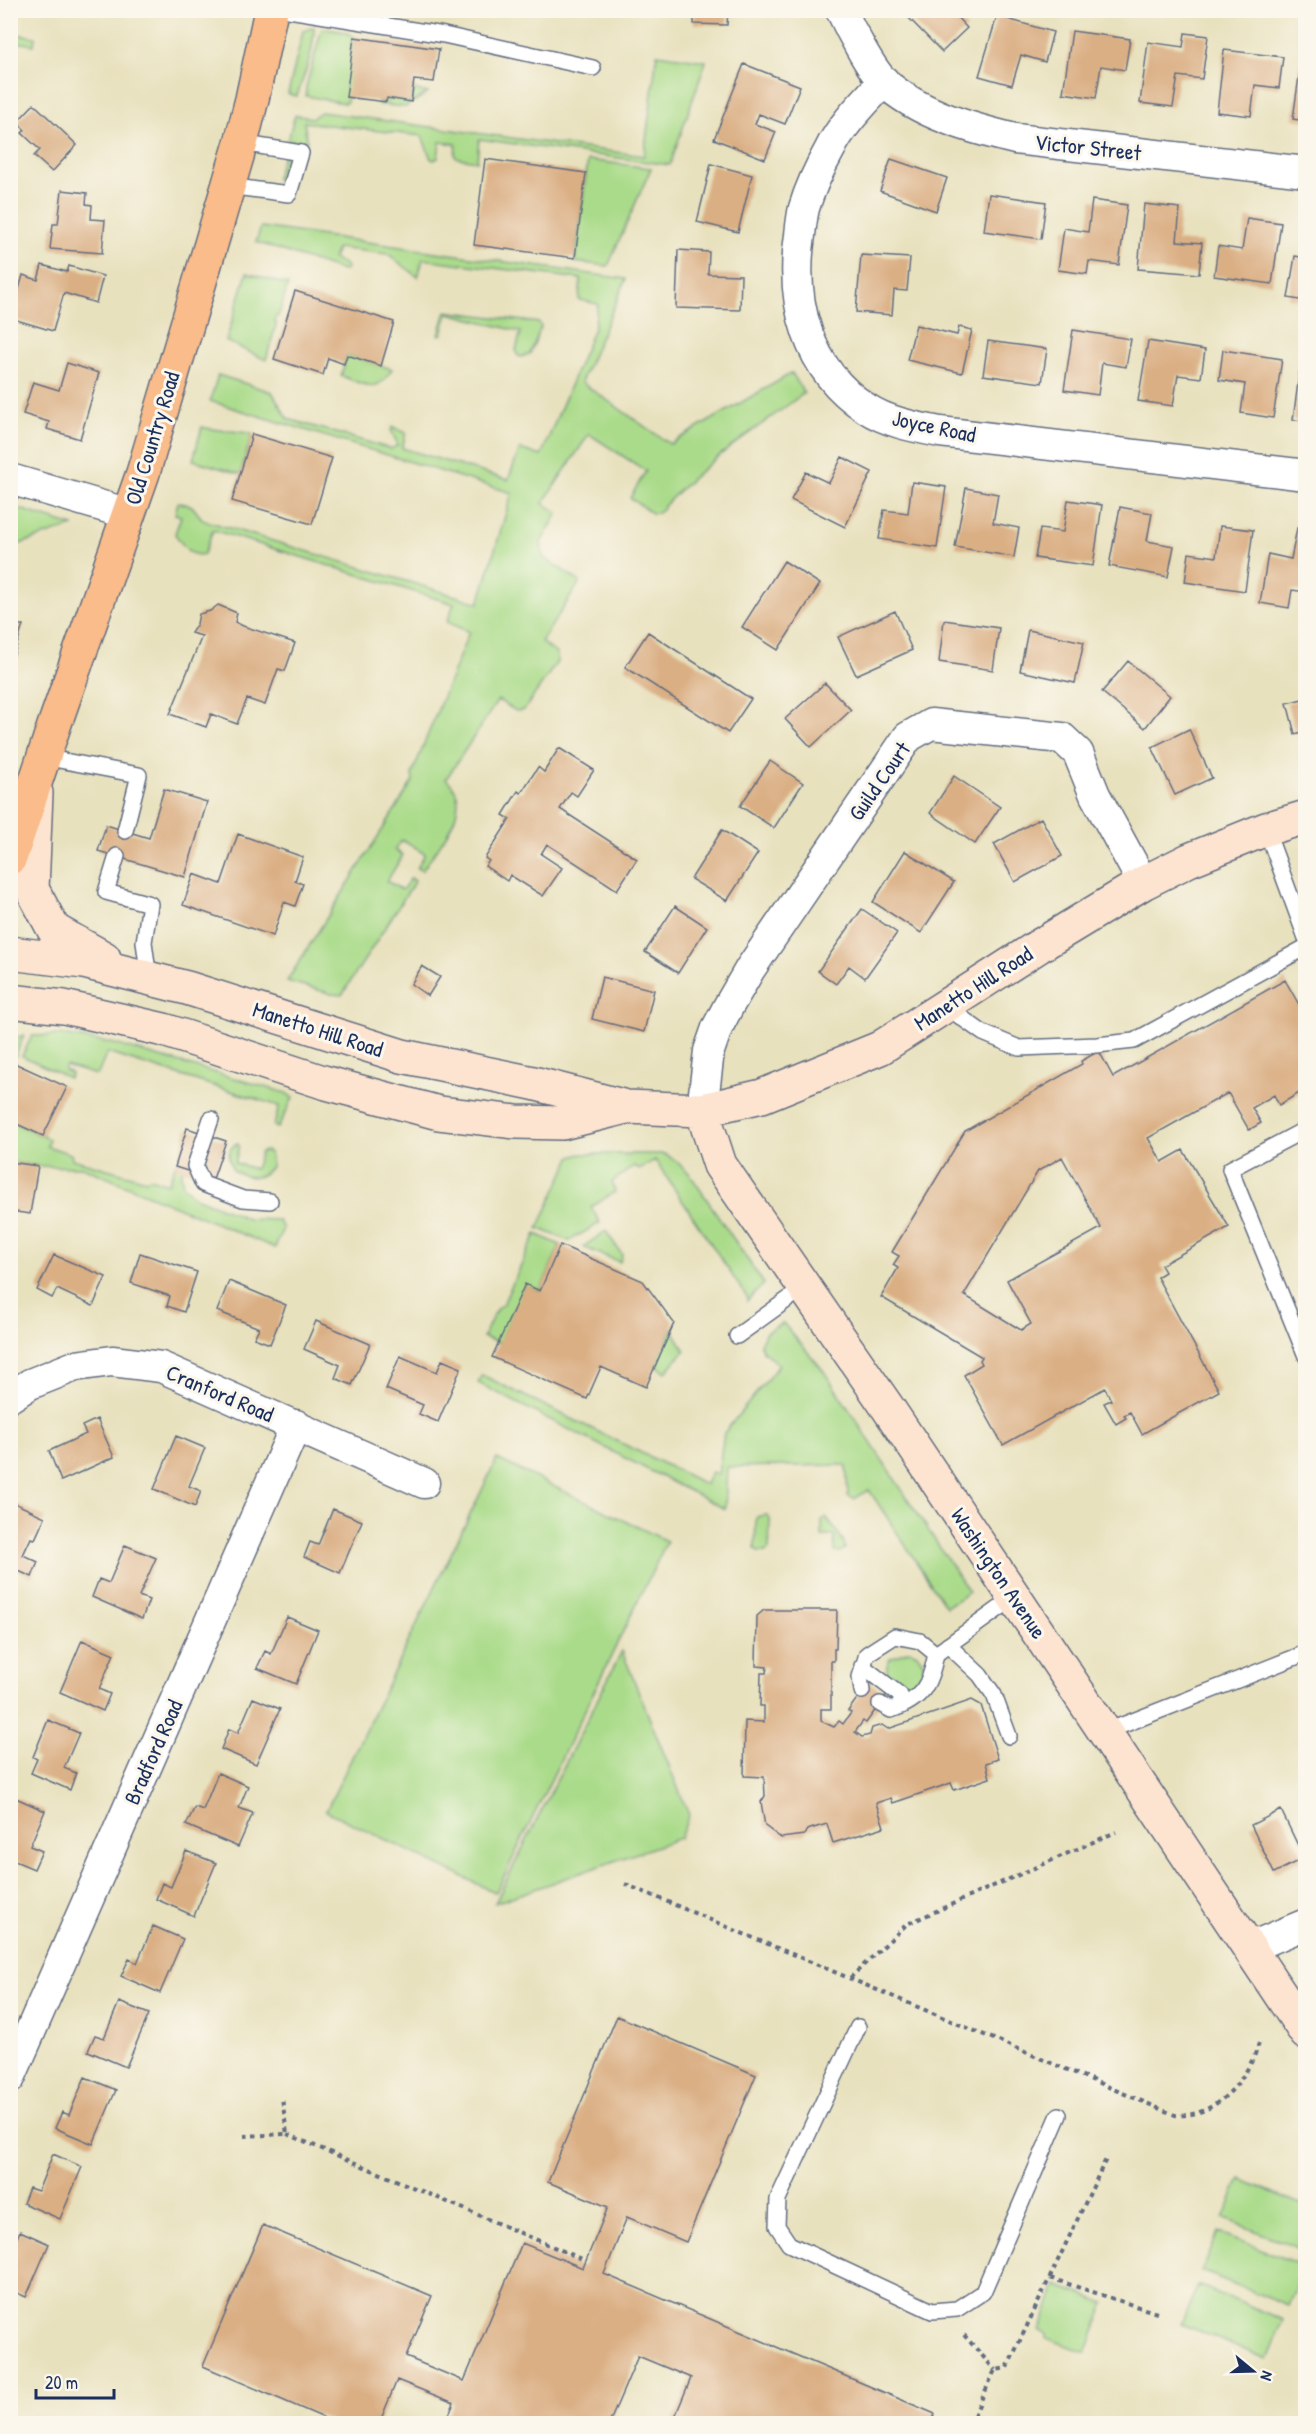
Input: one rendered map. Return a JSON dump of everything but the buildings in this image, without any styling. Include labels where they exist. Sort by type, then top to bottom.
[{"type":"main road","name":"Old Country Road","points":[[10,858],[30,781],[143,473],[241,142],[271,10]]},
{"type":"main road","points":[[30,781],[32,889],[54,930],[142,977]]},
{"type":"main road","name":"Manetto Hill Road","points":[[10,953],[84,962],[142,977],[402,1056],[533,1083],[626,1107],[702,1110],[762,1096],[880,1048],[1143,883],[1190,860],[1266,829],[1305,817]]},
{"type":"main road","name":"Manetto Hill Road","points":[[10,1001],[64,1007],[164,1030],[323,1082],[438,1113],[516,1122],[562,1123],[626,1107]]},
{"type":"main road","points":[[323,1082],[337,1036]]},
{"type":"main road","name":"Washington Avenue","points":[[702,1110],[720,1165],[1015,1597],[1305,2033]]},
{"type":"street","points":[[841,10],[851,32],[884,81]]},
{"type":"street","name":"Victor Street","points":[[884,81],[926,111],[973,129],[1015,139],[1305,172]]},
{"type":"street","name":"Joyce Road","points":[[884,81],[831,147],[804,208],[796,261],[799,308],[810,342],[824,367],[840,387],[867,409],[907,425],[940,432],[1305,475]]},
{"type":"street","points":[[10,478],[129,514]]},
{"type":"street","name":"Guild Court","points":[[702,1110],[709,1051],[717,1028],[750,969],[908,737],[931,724],[1062,738],[1078,753],[1095,795],[1143,883]]},
{"type":"street","name":"Cranford Road","points":[[10,1397],[30,1384],[75,1366],[112,1361],[161,1367],[296,1425],[424,1484]]},
{"type":"street","name":"Bradford Road","points":[[10,2078],[296,1425]]},
{"type":"street","points":[[1249,1948],[1305,1924]]},
{"type":"lane","points":[[289,10],[444,35],[593,68]]},
{"type":"lane","points":[[228,186],[289,194],[301,153],[241,142]]},
{"type":"lane","points":[[30,781],[94,765],[139,775],[125,831]]},
{"type":"lane","points":[[1266,829],[1305,938]]},
{"type":"lane","points":[[117,856],[106,891],[150,904],[144,942],[142,977]]},
{"type":"lane","points":[[945,1006],[983,1033],[1019,1048],[1134,1041],[1305,947]]},
{"type":"lane","points":[[211,1119],[195,1166],[203,1184],[243,1199],[270,1201]]},
{"type":"lane","points":[[1305,1131],[1230,1169],[1305,1356]]},
{"type":"lane","points":[[737,1336],[805,1287]]},
{"type":"lane","points":[[880,1704],[891,1710],[919,1697],[932,1675],[942,1649],[1015,1597]]},
{"type":"lane","points":[[862,1691],[860,1677],[867,1654],[895,1636],[920,1641],[942,1649],[980,1675],[994,1695],[1009,1736]]},
{"type":"lane","points":[[1105,1732],[1305,1653]]},
{"type":"lane","points":[[862,1666],[900,1695],[902,1706]]},
{"type":"lane","points":[[858,2027],[778,2199],[777,2226],[789,2244],[932,2311],[957,2309],[983,2292],[1059,2115]]},
{"type":"path","points":[[850,1978],[907,1924],[1116,1832]]},
{"type":"path","points":[[625,1884],[1175,2115],[1187,2116],[1203,2112],[1218,2103],[1244,2074],[1256,2054],[1259,2043],[1257,2040]]},
{"type":"path","points":[[282,2098],[287,2134]]},
{"type":"path","points":[[244,2136],[287,2134],[582,2259]]},
{"type":"path","points":[[995,2370],[1007,2368],[1107,2157]]},
{"type":"path","points":[[1050,2278],[1160,2314]]},
{"type":"path","points":[[964,2335],[995,2370]]},
{"type":"path","points":[[970,2424],[995,2370]]},
{"type":"green space","points":[[314,27],[311,53],[297,96],[288,94],[303,31]]},
{"type":"green space","points":[[322,28],[345,32],[354,37],[347,102],[344,103],[306,96],[306,87]]},
{"type":"green space","points":[[11,33],[35,37],[34,45],[11,41]]},
{"type":"green space","points":[[657,54],[706,61],[670,165],[479,139],[477,161],[458,158],[455,156],[456,144],[440,142],[438,158],[434,160],[431,159],[422,136],[304,122],[307,141],[292,140],[285,164],[289,165],[284,181],[276,179],[295,115],[312,118],[321,112],[644,156]]},
{"type":"green space","points":[[413,89],[428,93],[405,107],[378,104],[379,101],[386,102],[387,98],[411,102]]},
{"type":"green space","points":[[588,160],[651,168],[608,266],[575,262]]},
{"type":"green space","points":[[261,227],[626,279],[581,382],[670,444],[792,373],[804,393],[709,464],[658,513],[652,513],[630,498],[646,471],[589,434],[543,503],[558,513],[541,542],[543,557],[580,582],[541,642],[557,654],[557,662],[524,710],[516,711],[498,700],[446,779],[455,789],[458,801],[456,813],[445,838],[422,871],[417,868],[425,854],[402,840],[395,850],[403,855],[387,881],[402,890],[411,878],[415,881],[342,995],[287,981],[413,781],[412,774],[469,632],[447,622],[454,604],[213,530],[204,554],[195,554],[187,549],[175,534],[181,516],[175,514],[178,502],[192,506],[203,520],[479,603],[512,493],[210,401],[218,375],[272,392],[288,419],[391,449],[398,445],[391,430],[393,427],[406,433],[402,448],[508,480],[520,449],[541,456],[594,328],[598,304],[579,300],[581,279],[423,259],[418,277],[388,254],[337,248],[333,259],[346,265],[347,269],[343,271],[256,242]]},
{"type":"green space","points":[[247,273],[288,285],[279,314],[275,319],[276,325],[266,360],[226,341]]},
{"type":"green space","points":[[446,311],[539,323],[541,327],[530,354],[521,357],[517,355],[516,350],[521,332],[448,313],[442,334],[439,335]]},
{"type":"green space","points":[[347,355],[392,369],[381,383],[370,386],[341,376]]},
{"type":"green space","points":[[202,427],[252,434],[240,474],[193,460]]},
{"type":"green space","points":[[11,506],[73,526],[11,547]]},
{"type":"green space","points":[[24,1035],[13,1062],[11,1061],[11,1039]]},
{"type":"green space","points":[[61,1035],[111,1043],[286,1093],[293,1098],[278,1128],[274,1126],[279,1106],[107,1053],[98,1074],[66,1066],[64,1070],[71,1073],[69,1078],[22,1056],[32,1036]]},
{"type":"green space","points":[[10,1121],[49,1139],[47,1146],[71,1154],[72,1159],[146,1180],[150,1178],[168,1184],[176,1163],[183,1165],[181,1176],[183,1185],[193,1196],[248,1219],[278,1220],[283,1228],[275,1248],[82,1167],[38,1166],[11,1162]]},
{"type":"green space","points":[[237,1143],[239,1146],[235,1163],[255,1169],[261,1152],[266,1151],[270,1154],[272,1165],[264,1174],[255,1177],[234,1171],[229,1156],[231,1149]]},
{"type":"green space","points":[[581,1154],[664,1154],[675,1160],[689,1173],[764,1284],[747,1301],[747,1297],[655,1160],[640,1169],[634,1166],[612,1182],[615,1192],[591,1207],[600,1223],[569,1241],[538,1228],[571,1157]]},
{"type":"green space","points":[[606,1231],[622,1255],[620,1262],[583,1247]]},
{"type":"green space","points":[[536,1234],[560,1245],[540,1291],[525,1285],[499,1343],[483,1337],[497,1308],[503,1304]]},
{"type":"green space","points":[[783,1323],[823,1370],[969,1592],[946,1607],[869,1490],[854,1499],[848,1496],[846,1465],[727,1467],[725,1509],[478,1383],[482,1375],[705,1484],[712,1472],[718,1475],[724,1433],[779,1365],[763,1351],[760,1344],[766,1332]]},
{"type":"green space","points":[[672,1329],[685,1350],[666,1372],[655,1366]]},
{"type":"green space","points":[[497,1459],[667,1541],[496,1893],[326,1811]]},
{"type":"green space","points":[[767,1515],[770,1519],[769,1549],[766,1552],[758,1552],[755,1549],[756,1518]]},
{"type":"green space","points":[[826,1517],[844,1542],[845,1549],[840,1552],[835,1551],[834,1536],[822,1536],[822,1520]]},
{"type":"green space","points":[[622,1651],[689,1815],[680,1838],[495,1903]]},
{"type":"green space","points":[[908,1651],[920,1657],[925,1669],[916,1682],[902,1687],[890,1679],[887,1668],[890,1658]]},
{"type":"green space","points":[[1240,2179],[1305,2206],[1305,2251],[1223,2218]]},
{"type":"green space","points":[[1218,2232],[1304,2266],[1288,2306],[1202,2271]]},
{"type":"green space","points":[[1056,2285],[1105,2303],[1086,2353],[1047,2338],[1047,2334],[1040,2331]]},
{"type":"green space","points":[[1198,2285],[1283,2320],[1267,2359],[1181,2324]]}]
